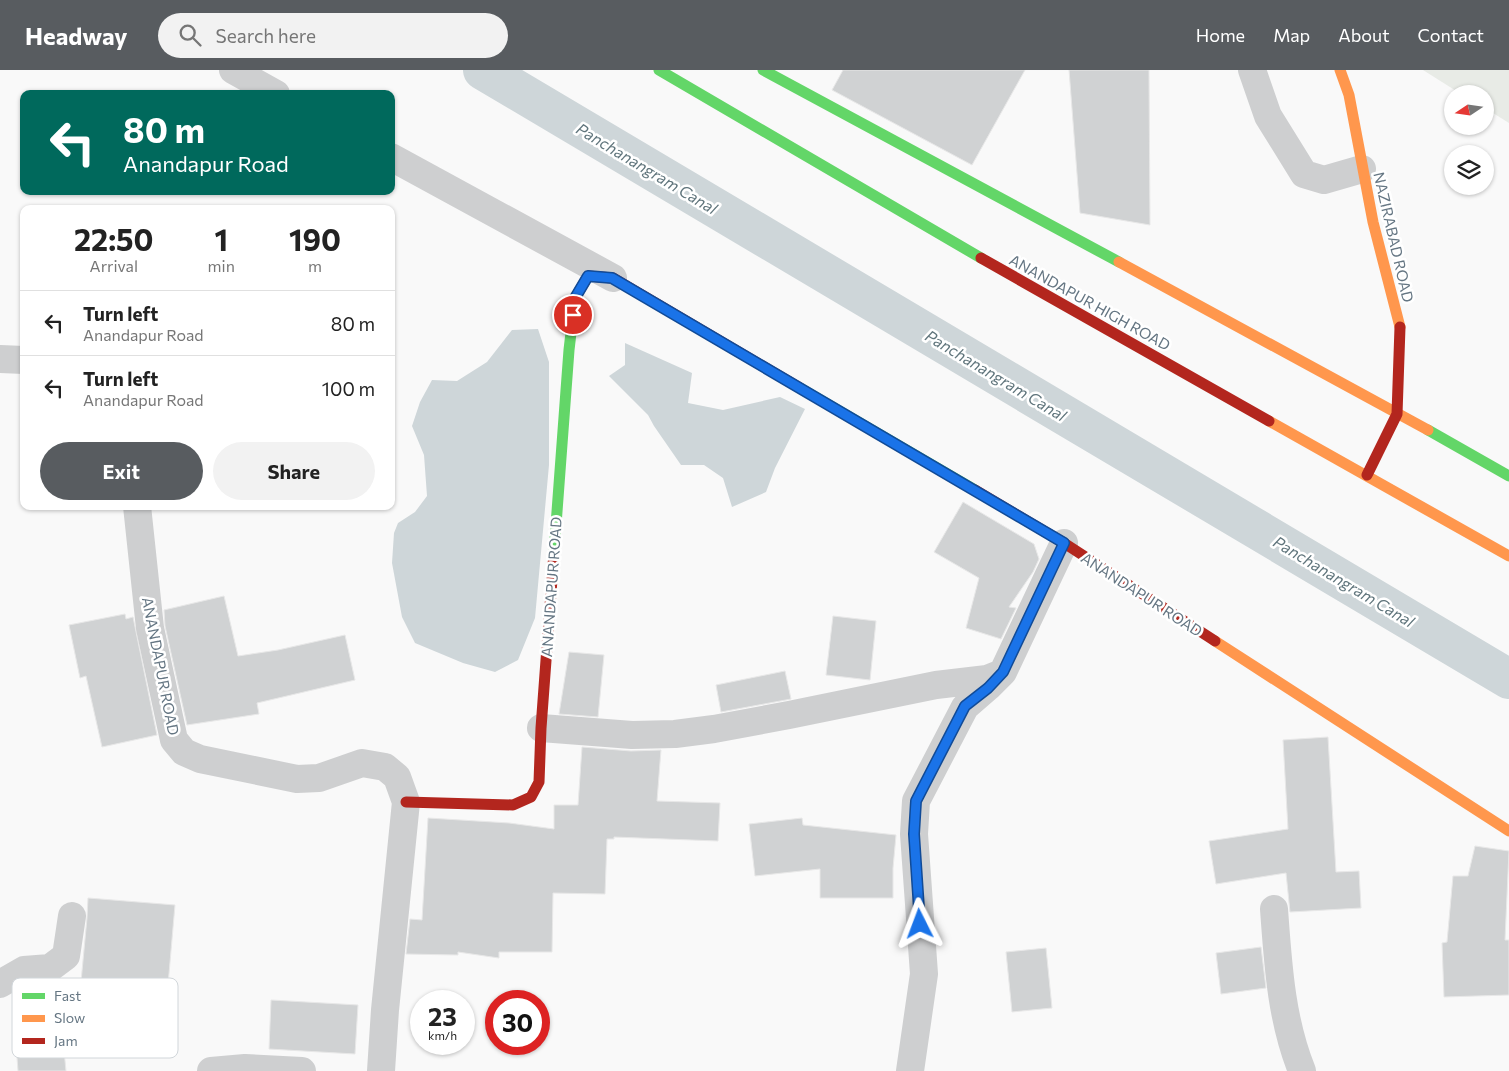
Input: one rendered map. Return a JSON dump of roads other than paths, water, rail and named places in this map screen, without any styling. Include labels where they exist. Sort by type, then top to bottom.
[{"type":"main road","name":"ANANDAPUR HIGH ROAD","points":[[658,70],[981,258],[1509,556]]},
{"type":"main road","points":[[763,70],[1473,454],[1509,476]]},
{"type":"main road","name":"NAZIRABAD ROAD","points":[[1340,70],[1349,95],[1343,175],[1373,222],[1400,328],[1397,414]]},
{"type":"main road","name":"ANANDAPUR ROAD","points":[[406,802],[513,805],[531,797],[539,782],[541,728],[569,350],[575,298],[588,276],[612,278],[1064,543],[1509,831]]},
{"type":"main road","points":[[1367,475],[1397,414]]},
{"type":"street","points":[[233,70],[269,90]]},
{"type":"street","points":[[1252,70],[1268,116],[1304,174],[1343,175]]},
{"type":"street","name":"ANANDAPUR ROAD","points":[[395,159],[612,278]]},
{"type":"street","points":[[0,359],[20,360]]},
{"type":"street","name":"ANANDAPUR ROAD","points":[[137,510],[150,628],[174,740],[184,752],[200,759],[297,779],[319,778],[362,763],[385,767],[397,777],[406,802],[385,1010],[381,1071]]},
{"type":"street","points":[[910,1071],[924,974],[914,834],[916,801],[965,706],[988,688],[1003,672],[1064,543]]},
{"type":"street","points":[[541,728],[632,735],[685,732],[798,713],[936,685],[987,679],[1003,672]]},
{"type":"street","points":[[1274,909],[1279,975],[1287,1028],[1302,1071]]},
{"type":"street","points":[[0,984],[24,970],[50,968],[66,956],[72,916]]},
{"type":"street","points":[[211,1071],[245,1068],[302,1071]]},
{"type":"waterway","name":"Panchanangram Canal","points":[[483,70],[1509,679]]}]
